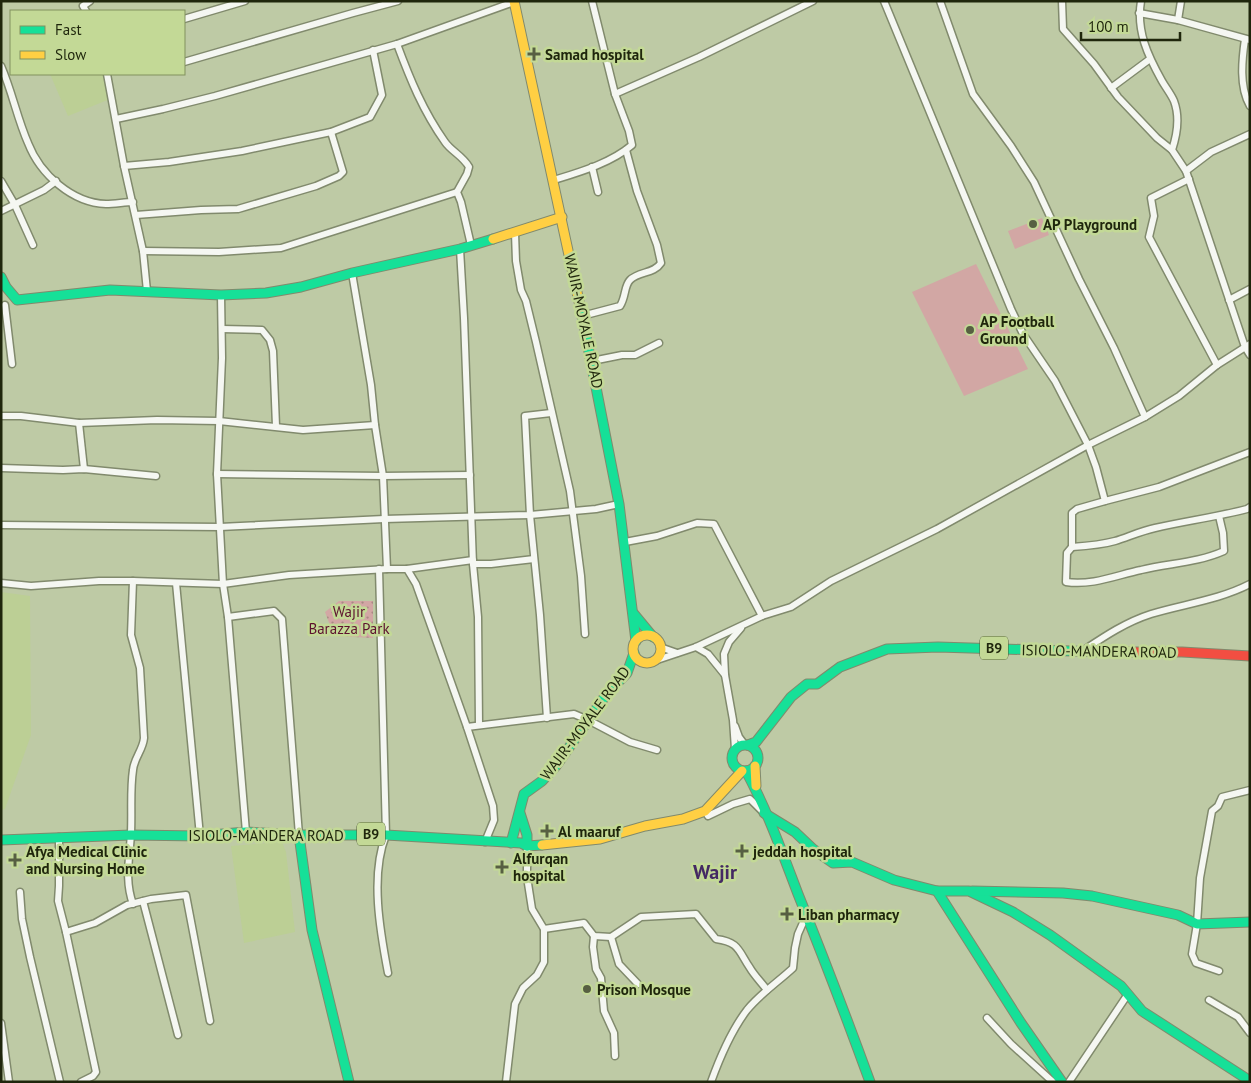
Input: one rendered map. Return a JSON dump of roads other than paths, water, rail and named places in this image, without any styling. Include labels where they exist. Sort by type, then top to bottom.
[{"type":"main road","name":"WAJIR-MOYALE ROAD","points":[[514,2],[592,361],[625,542],[636,641]]},
{"type":"main road","points":[[1,278],[17,300],[110,290],[220,295],[266,293],[301,287],[352,273],[460,249],[562,217]]},
{"type":"main road","points":[[627,673],[658,657],[660,647],[658,641],[634,614]]},
{"type":"main road","points":[[650,662],[636,658],[633,647],[636,641],[645,636],[653,637]]},
{"type":"main road","name":"ISIOLO-MANDERA ROAD","points":[[726,787],[734,749],[756,742],[791,698],[806,684],[817,684],[840,667],[887,650],[938,647],[1080,652],[1182,652],[1250,656]]},
{"type":"main road","name":"WAJIR-MOYALE ROAD","points":[[511,843],[524,794],[542,781],[556,766],[608,692],[627,673],[634,653]]},
{"type":"main road","name":"ISIOLO-MANDERA ROAD","points":[[1,840],[131,834],[200,836],[246,832],[299,835],[386,835],[511,843],[527,846],[569,844],[602,839],[644,826],[680,820],[705,811],[726,787],[744,771],[755,766],[767,729]]},
{"type":"main road","points":[[747,745],[754,749],[758,756]]},
{"type":"main road","points":[[732,761],[736,768],[744,771],[757,792],[846,1016],[870,1082]]},
{"type":"main road","points":[[755,766],[757,792]]},
{"type":"main road","points":[[520,813],[527,835],[527,846]]},
{"type":"main road","points":[[764,813],[795,832],[813,849],[833,863],[852,862],[894,880],[937,891],[969,890],[1063,893],[1092,896],[1178,915],[1197,924],[1250,922]]},
{"type":"main road","points":[[299,835],[312,930],[349,1082]]},
{"type":"main road","points":[[969,890],[1013,912],[1050,935],[1121,986],[1142,1010],[1250,1081]]},
{"type":"main road","points":[[937,891],[1021,1023],[1062,1082]]},
{"type":"street","points":[[76,2],[85,9],[90,1]]},
{"type":"street","points":[[185,19],[245,1]]},
{"type":"street","points":[[554,180],[592,166],[626,150],[632,145],[615,94],[592,1]]},
{"type":"street","points":[[615,94],[699,57],[813,1]]},
{"type":"street","points":[[884,1],[1011,309],[1023,334],[1056,381],[1088,446],[1105,501]]},
{"type":"street","points":[[940,1],[973,94],[1012,146],[1038,189],[1145,417]]},
{"type":"street","points":[[1062,1],[1063,29],[1094,64],[1111,88],[1157,138],[1172,150],[1186,171],[1229,300],[1250,355]]},
{"type":"street","points":[[1141,1],[1139,13],[1140,28],[1150,58],[1174,100],[1177,122],[1172,150]]},
{"type":"street","points":[[1178,20],[1181,1]]},
{"type":"street","points":[[185,62],[394,2]]},
{"type":"street","points":[[116,119],[215,96],[398,44],[514,2]]},
{"type":"street","points":[[1139,13],[1178,20],[1247,40],[1243,53],[1243,86],[1250,106]]},
{"type":"street","points":[[143,251],[219,252],[280,248],[457,192],[469,167],[449,147],[427,115],[413,88],[398,44]]},
{"type":"street","points":[[124,166],[169,162],[242,151],[331,132],[370,117],[382,96],[373,50]]},
{"type":"street","points":[[1111,88],[1150,58]]},
{"type":"street","points":[[1,66],[28,144],[44,169],[67,192],[85,200],[105,204],[134,202]]},
{"type":"street","points":[[107,75],[124,166],[134,202],[143,251],[147,291]]},
{"type":"street","points":[[136,216],[201,210],[238,209],[316,186],[339,176],[343,172],[331,132]]},
{"type":"street","points":[[1186,171],[1211,152],[1250,134]]},
{"type":"street","points":[[582,316],[620,306],[628,283],[632,278],[657,268],[661,263],[657,245],[637,191],[626,150]]},
{"type":"street","points":[[592,166],[598,192]]},
{"type":"street","points":[[1189,180],[1152,198],[1154,216],[1149,237],[1217,365]]},
{"type":"street","points":[[1,181],[15,205],[32,245]]},
{"type":"street","points":[[1,211],[44,190],[56,181]]},
{"type":"street","points":[[457,192],[471,245]]},
{"type":"street","points":[[515,232],[516,261],[521,290],[536,342],[570,491],[581,576],[585,634]]},
{"type":"street","points":[[460,249],[473,562],[478,617],[479,725]]},
{"type":"street","points":[[352,273],[372,385],[375,425],[383,476],[387,569]]},
{"type":"street","points":[[1229,300],[1250,289]]},
{"type":"street","points":[[220,295],[222,358],[217,474],[223,584],[228,616],[246,832]]},
{"type":"street","points":[[12,364],[3,305],[17,300]]},
{"type":"street","points":[[222,329],[262,330],[270,340],[273,351],[276,426]]},
{"type":"street","points":[[592,361],[622,355],[635,355],[659,343]]},
{"type":"street","points":[[650,662],[696,647],[762,616],[791,607],[831,581],[938,529],[1088,446],[1145,417],[1179,396],[1217,365],[1247,346]]},
{"type":"street","points":[[547,718],[540,615],[530,515],[525,416],[551,413]]},
{"type":"street","points":[[1,416],[21,416],[78,423],[157,420],[219,421],[303,430],[375,425]]},
{"type":"street","points":[[78,423],[84,469]]},
{"type":"street","points":[[1219,516],[1223,533],[1224,551],[1191,562],[1142,570],[1105,580],[1075,584],[1066,582],[1067,553],[1072,547],[1072,514],[1077,509],[1159,487],[1250,452]]},
{"type":"street","points":[[1,468],[84,469],[156,476]]},
{"type":"street","points":[[217,474],[470,475]]},
{"type":"street","points":[[1,525],[220,527],[384,519],[530,515],[572,512],[619,504]]},
{"type":"street","points":[[1072,547],[1094,546],[1157,527],[1219,516],[1247,509],[1250,506]]},
{"type":"street","points":[[625,542],[657,536],[697,523],[706,522],[714,524],[762,616]]},
{"type":"street","points":[[1,583],[31,586],[99,580],[223,584],[289,575],[407,569],[473,562],[491,564],[534,560]]},
{"type":"street","points":[[379,569],[386,835],[381,847],[378,911],[388,973]]},
{"type":"street","points":[[407,569],[416,584],[467,726],[493,806],[494,820],[485,842]]},
{"type":"street","points":[[133,581],[131,630],[140,668],[144,738],[143,746],[135,760],[132,771],[131,834],[127,879],[128,891],[133,904]]},
{"type":"street","points":[[176,583],[200,836]]},
{"type":"street","points":[[1080,652],[1118,628],[1148,615],[1187,603],[1230,594],[1250,584]]},
{"type":"street","points":[[228,616],[274,611],[282,619],[299,835]]},
{"type":"street","points":[[734,749],[724,654],[729,642],[741,627]]},
{"type":"street","points":[[660,647],[677,653]]},
{"type":"street","points":[[696,647],[708,654],[725,675]]},
{"type":"street","points":[[467,726],[574,714],[630,742],[657,750]]},
{"type":"street","points":[[732,720],[740,737],[747,745]]},
{"type":"street","points":[[1219,970],[1196,963],[1192,958],[1197,924],[1200,878],[1212,811],[1218,806],[1222,797],[1250,790]]},
{"type":"street","points":[[705,811],[708,816],[733,804],[750,799],[764,813]]},
{"type":"street","points":[[59,837],[60,886],[58,901],[96,1072],[93,1076],[81,1082]]},
{"type":"street","points":[[506,1082],[514,1004],[523,988],[537,975],[544,962],[544,929],[532,909],[527,877],[527,846]]},
{"type":"street","points":[[20,892],[22,919],[60,1082]]},
{"type":"street","points":[[66,932],[95,923],[127,905],[166,896],[186,894],[210,1021]]},
{"type":"street","points":[[143,901],[178,1035]]},
{"type":"street","points":[[594,936],[611,937],[641,916],[696,914],[716,939],[728,941],[739,948],[750,969],[767,990]]},
{"type":"street","points":[[711,1081],[725,1046],[747,1010],[793,968],[798,934],[806,916]]},
{"type":"street","points":[[544,929],[584,923],[594,936],[593,948],[596,969],[600,978],[604,1011],[614,1033],[615,1056]]},
{"type":"street","points":[[611,937],[619,964],[638,984]]},
{"type":"street","points":[[1069,1082],[1128,994]]},
{"type":"street","points":[[1209,1000],[1236,1014],[1250,1032]]},
{"type":"street","points":[[987,1018],[1011,1044],[1053,1082]]},
{"type":"street","points":[[1,1023],[9,1082]]},
{"type":"place","name":"Samad hospital","points":[[534,54]]},
{"type":"place","name":"AP Playground","points":[[1033,224]]},
{"type":"place","name":"AP Football Ground","points":[[970,330]]},
{"type":"place","name":"Al maaruf","points":[[547,831]]},
{"type":"place","name":"jeddah hospital","points":[[742,851]]},
{"type":"place","name":"Afya Medical Clinic and Nursing Home","points":[[15,860]]},
{"type":"place","name":"Alfurqan hospital","points":[[502,867]]},
{"type":"place","name":"Liban pharmacy","points":[[787,914]]},
{"type":"place","name":"Prison Mosque","points":[[587,989]]},
{"type":"district","name":"Wajir","points":[[715,872]]},
{"type":"park label","name":"Wajir Barazza Park","points":[[349,620]]}]
